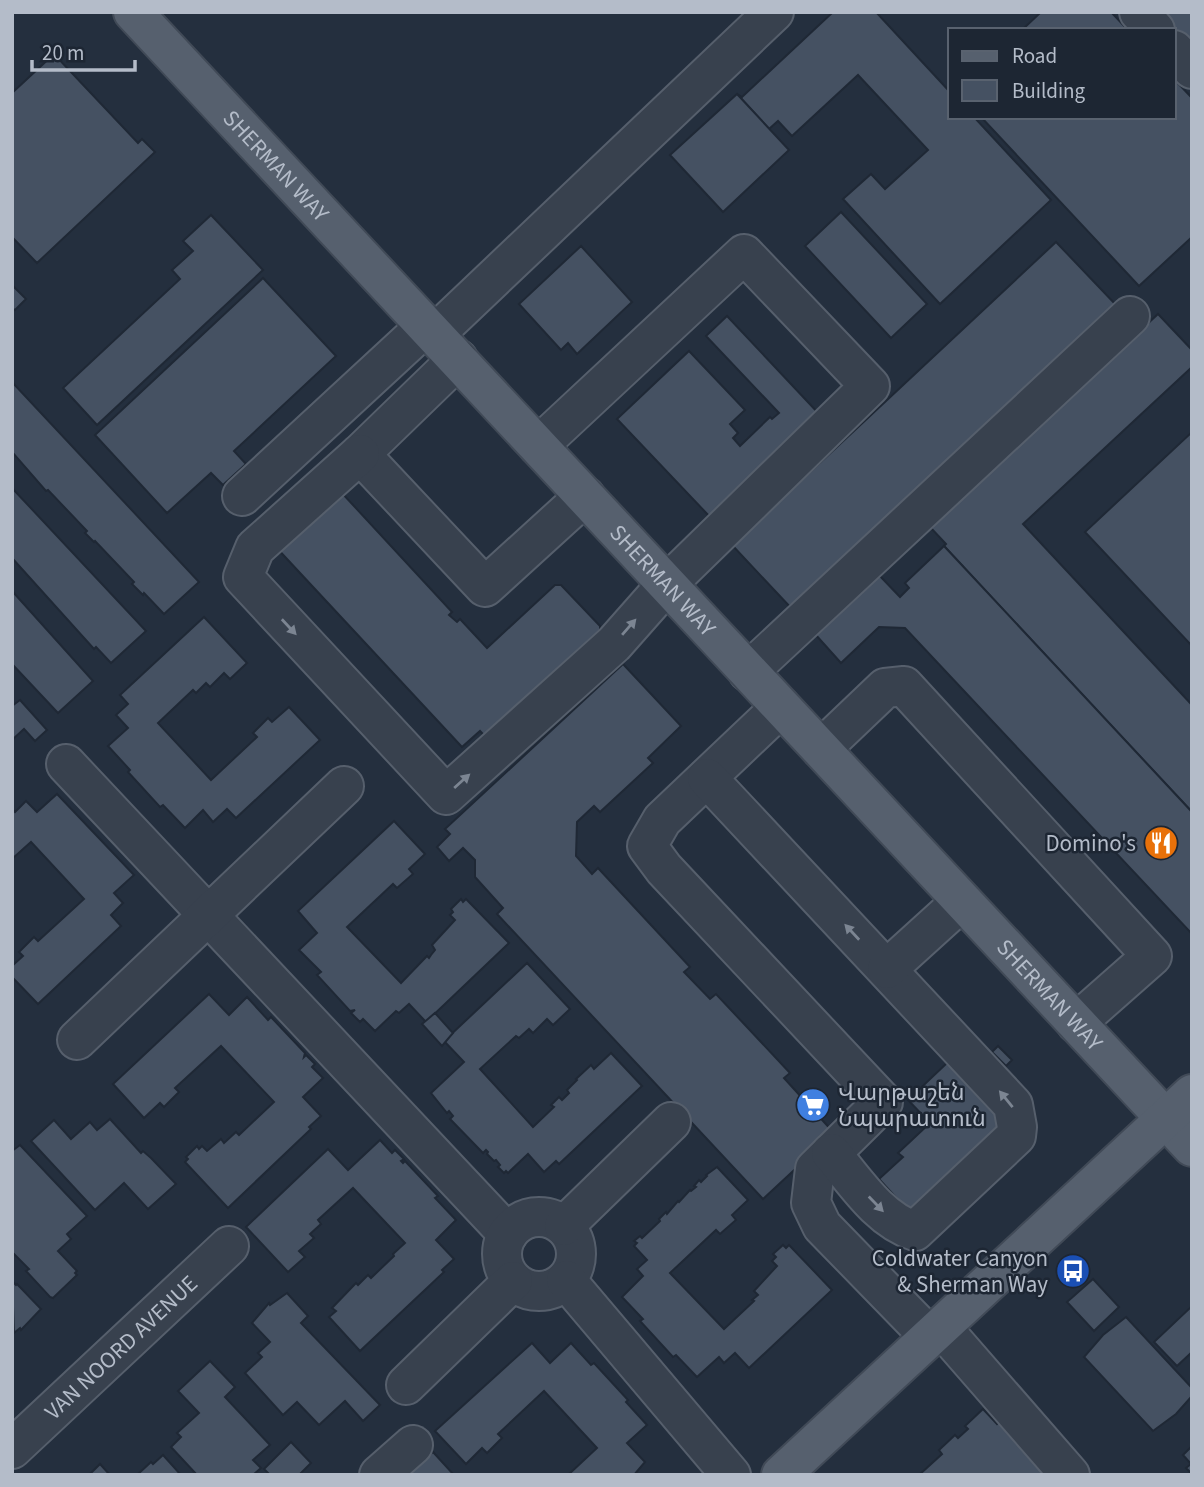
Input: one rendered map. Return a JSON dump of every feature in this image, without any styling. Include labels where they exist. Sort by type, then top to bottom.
[{"type":"main road","name":"SHERMAN WAY","points":[[133,12],[1076,1023],[1178,1106],[1192,1147]]},
{"type":"main road","points":[[781,1475],[1178,1106]]},
{"type":"street","points":[[242,496],[440,340],[775,12]]},
{"type":"street","points":[[1139,12],[1153,28]]},
{"type":"street","points":[[1176,52],[1192,69]]},
{"type":"street","points":[[440,340],[360,454],[255,548],[243,577],[446,795],[614,644],[667,584],[870,386],[744,254],[538,446]]},
{"type":"street","points":[[748,672],[1130,316]]},
{"type":"street","points":[[360,454],[485,587],[585,496]]},
{"type":"street","points":[[821,749],[885,688],[904,686],[1152,956],[1076,1023]]},
{"type":"street","points":[[782,707],[662,820],[647,846],[664,869],[883,1102],[815,1169],[811,1203],[822,1226],[936,1332],[1070,1475]]},
{"type":"street","points":[[66,764],[508,1234]]},
{"type":"street","points":[[707,778],[1013,1105],[1016,1136],[915,1231],[903,1227],[888,1216],[831,1153]]},
{"type":"street","points":[[78,1040],[344,786]]},
{"type":"street","points":[[887,969],[962,901]]},
{"type":"street","points":[[564,1226],[671,1122]]},
{"type":"street","points":[[541,1217],[564,1226],[571,1235],[576,1258],[566,1280],[546,1291],[523,1288],[513,1281],[502,1258],[503,1245],[516,1224],[541,1217]]},
{"type":"street","name":"VAN NOORD AVENUE","points":[[12,1449],[229,1247]]},
{"type":"street","points":[[566,1280],[731,1475]]},
{"type":"street","points":[[407,1385],[513,1281]]},
{"type":"street","points":[[379,1475],[413,1445]]},
{"type":"building","points":[[833,12],[876,12],[948,90],[948,119],[976,119],[1051,200],[940,304],[843,199],[871,174],[885,189],[928,150],[858,75],[792,136],[778,121],[769,129],[737,94],[742,97]]},
{"type":"building","points":[[1041,12],[1111,12],[1126,28],[1024,28]]},
{"type":"building","points":[[1157,12],[1192,12],[1192,50],[1176,32],[1176,28],[1172,28]]},
{"type":"building","points":[[54,54],[138,143],[142,139],[155,152],[37,263],[12,237],[12,93]]},
{"type":"building","points":[[1176,81],[1192,98],[1192,237],[1139,286],[983,119],[1176,119]]},
{"type":"building","points":[[737,94],[789,150],[723,212],[670,155]]},
{"type":"building","points":[[841,212],[927,304],[891,338],[805,246]]},
{"type":"building","points":[[211,215],[263,270],[97,425],[63,388],[180,279],[172,270],[193,251],[183,241]]},
{"type":"building","points":[[1056,242],[1117,306],[793,610],[732,545]]},
{"type":"building","points":[[581,246],[632,302],[577,354],[568,343],[561,350],[519,304]]},
{"type":"building","points":[[263,278],[336,356],[234,451],[246,464],[223,485],[211,473],[167,513],[95,435]]},
{"type":"building","points":[[12,285],[26,299],[15,310],[12,308]]},
{"type":"building","points":[[1158,314],[1192,350],[1192,367],[1023,524],[1192,705],[1192,812],[944,546],[946,544],[930,527]]},
{"type":"building","points":[[727,316],[821,416],[711,518],[617,419],[689,351],[745,410],[730,424],[738,433],[733,438],[740,446],[770,417],[772,419],[779,413],[706,336]]},
{"type":"building","points":[[12,382],[199,582],[164,614],[132,584],[134,582],[85,533],[87,531],[48,490],[46,491],[12,452]]},
{"type":"building","points":[[1192,432],[1192,646],[1085,532]]},
{"type":"building","points":[[12,488],[146,631],[111,663],[96,647],[94,649],[12,558]]},
{"type":"building","points":[[341,492],[452,612],[449,615],[457,622],[460,619],[487,648],[555,585],[561,585],[600,626],[600,632],[495,747],[480,731],[462,747],[274,545]]},
{"type":"building","points":[[944,546],[1192,812],[1192,934],[905,628],[879,627],[841,663],[815,634],[878,574],[900,597],[909,588],[905,583]]},
{"type":"building","points":[[13,592],[93,681],[58,713],[12,664]]},
{"type":"building","points":[[204,617],[247,663],[230,679],[224,673],[210,687],[206,683],[196,693],[193,690],[158,723],[211,780],[257,737],[253,733],[268,718],[272,722],[289,707],[320,740],[236,818],[227,809],[213,822],[203,810],[185,828],[163,805],[160,807],[108,746],[128,728],[116,715],[128,704],[120,695]]},
{"type":"building","points":[[623,664],[681,726],[648,758],[653,763],[600,812],[594,806],[577,822],[576,856],[592,874],[598,868],[690,967],[684,972],[710,999],[716,994],[790,1073],[784,1078],[834,1133],[763,1199],[497,914],[503,908],[475,877],[475,860],[463,848],[449,861],[437,847],[450,834],[445,829]]},
{"type":"building","points":[[20,700],[47,730],[35,741],[24,729],[12,740],[12,706]]},
{"type":"building","points":[[57,794],[134,875],[114,893],[123,903],[111,915],[121,926],[38,1004],[12,977],[12,966],[23,956],[19,952],[34,937],[38,941],[84,899],[31,842],[12,859],[12,809],[15,812],[26,801],[37,812]]},
{"type":"building","points":[[394,821],[425,854],[409,869],[413,874],[397,888],[393,884],[347,927],[401,983],[435,950],[432,945],[455,920],[450,915],[453,912],[451,909],[461,899],[463,902],[466,899],[509,943],[426,1022],[409,1004],[399,1013],[396,1011],[375,1031],[363,1019],[360,1022],[351,1013],[355,1010],[350,1011],[317,975],[321,972],[299,950],[317,933],[298,911]]},
{"type":"building","points":[[527,963],[570,1009],[553,1025],[547,1019],[533,1033],[529,1029],[519,1038],[516,1036],[480,1069],[533,1127],[554,1107],[551,1105],[559,1097],[562,1100],[569,1093],[567,1090],[576,1079],[591,1065],[594,1069],[611,1053],[642,1086],[559,1164],[556,1161],[544,1172],[528,1154],[508,1173],[504,1173],[486,1150],[483,1153],[450,1119],[453,1116],[449,1111],[447,1113],[431,1093],[464,1062],[444,1041]]},
{"type":"building","points":[[209,994],[229,1015],[247,997],[268,1020],[271,1017],[305,1053],[304,1057],[306,1055],[315,1064],[312,1067],[323,1078],[303,1097],[321,1116],[309,1127],[311,1129],[228,1208],[185,1162],[188,1159],[186,1157],[197,1146],[199,1149],[202,1146],[207,1151],[221,1139],[224,1143],[236,1132],[239,1135],[274,1102],[221,1046],[175,1088],[179,1092],[164,1107],[160,1103],[144,1118],[113,1084]]},
{"type":"building","points":[[435,1013],[453,1033],[442,1046],[422,1024]]},
{"type":"building","points":[[998,1046],[1012,1060],[1006,1066],[992,1052]]},
{"type":"building","points":[[948,1062],[1014,1132],[914,1217],[879,1179],[903,1157],[898,1153],[930,1123],[908,1100]]},
{"type":"building","points":[[110,1119],[141,1153],[143,1151],[151,1158],[176,1184],[148,1209],[124,1183],[95,1210],[31,1141],[54,1120],[71,1139],[90,1122],[97,1130]]},
{"type":"building","points":[[380,1140],[392,1153],[395,1150],[404,1159],[401,1161],[405,1161],[438,1196],[435,1198],[456,1220],[436,1240],[454,1259],[442,1270],[444,1272],[360,1351],[329,1317],[336,1311],[332,1308],[356,1283],[358,1285],[368,1275],[371,1278],[405,1243],[353,1188],[318,1220],[321,1224],[310,1234],[314,1238],[299,1251],[305,1257],[288,1272],[246,1227],[328,1149],[348,1170]]},
{"type":"building","points":[[20,1145],[87,1216],[67,1234],[71,1239],[58,1251],[77,1271],[77,1275],[53,1298],[26,1271],[29,1269],[12,1252],[12,1151]]},
{"type":"building","points":[[717,1167],[748,1200],[732,1215],[736,1220],[720,1234],[716,1230],[670,1273],[724,1329],[754,1301],[752,1300],[758,1295],[754,1291],[777,1266],[772,1261],[776,1257],[773,1254],[783,1245],[786,1248],[789,1245],[832,1290],[749,1368],[735,1353],[724,1363],[719,1357],[697,1377],[676,1355],[673,1357],[622,1297],[643,1276],[637,1269],[647,1260],[634,1246],[637,1243],[634,1241],[640,1236],[642,1238],[666,1212],[667,1214],[696,1187],[694,1186],[699,1180],[701,1182]]},
{"type":"building","points":[[1093,1279],[1119,1307],[1094,1331],[1067,1302]]},
{"type":"building","points":[[12,1281],[41,1309],[21,1330],[20,1328],[14,1333]]},
{"type":"building","points":[[287,1293],[308,1316],[301,1323],[380,1405],[363,1421],[345,1401],[319,1425],[297,1402],[283,1415],[245,1373],[262,1357],[258,1353],[270,1342],[252,1323],[269,1303],[270,1305]]},
{"type":"building","points":[[1192,1306],[1192,1352],[1177,1366],[1154,1342]]},
{"type":"building","points":[[1126,1317],[1192,1388],[1192,1396],[1176,1414],[1153,1431],[1084,1357],[1103,1335]]},
{"type":"building","points":[[532,1343],[550,1363],[571,1343],[591,1365],[594,1363],[628,1400],[626,1402],[647,1425],[627,1443],[645,1462],[634,1475],[568,1475],[597,1448],[544,1391],[498,1434],[502,1438],[487,1453],[482,1448],[466,1464],[435,1431]]},
{"type":"building","points":[[210,1361],[235,1387],[225,1397],[270,1445],[253,1460],[261,1468],[253,1475],[197,1475],[171,1447],[181,1437],[177,1433],[199,1413],[178,1391]]},
{"type":"building","points":[[983,1409],[997,1424],[999,1422],[1048,1475],[919,1475],[942,1454],[939,1450],[955,1435],[958,1438],[968,1429],[965,1426]]},
{"type":"building","points":[[291,1442],[311,1463],[299,1475],[270,1475],[264,1469]]},
{"type":"building","points":[[1192,1446],[1192,1474],[1186,1468],[1191,1464],[1183,1455]]},
{"type":"building","points":[[433,1452],[454,1475],[408,1475]]},
{"type":"building","points":[[163,1455],[181,1475],[137,1475],[151,1462],[153,1464]]},
{"type":"building","points":[[100,1464],[110,1475],[86,1475],[90,1474]]},
{"type":"place","name":"Domino's","points":[[1161,843]]},
{"type":"place","name":"Վարթաշեն Նպարատուն","points":[[813,1105]]},
{"type":"place","name":"Coldwater Canyon & Sherman Way","points":[[1073,1271]]}]
